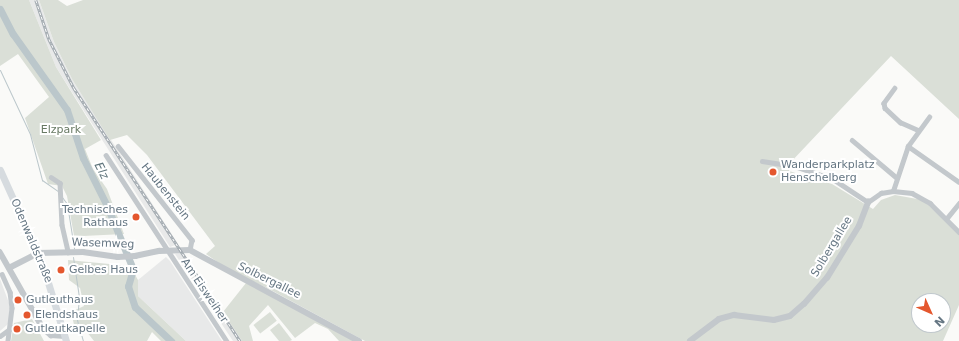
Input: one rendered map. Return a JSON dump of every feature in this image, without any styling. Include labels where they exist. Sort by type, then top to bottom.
[{"type":"main road","name":"Odenwaldstraße","points":[[0,170],[38,253],[65,339]]},
{"type":"street","points":[[895,88],[884,103],[885,108],[900,122],[918,130]]},
{"type":"street","points":[[893,191],[896,177],[908,146],[918,130],[929,117]]},
{"type":"street","points":[[852,140],[896,177]]},
{"type":"street","name":"Haubenstein","points":[[118,146],[192,240],[190,250]]},
{"type":"street","points":[[908,146],[959,182]]},
{"type":"street","name":"Am Eisweiher","points":[[106,155],[227,341]]},
{"type":"street","points":[[762,161],[794,166],[833,179],[868,202],[881,193],[893,191],[920,196],[947,218],[959,232]]},
{"type":"street","points":[[51,176],[60,183],[62,196],[62,225],[68,252]]},
{"type":"street","name":"Solbergallee","points":[[690,341],[719,320],[734,315],[774,320],[790,316],[804,304],[827,278],[859,226],[868,202]]},
{"type":"street","points":[[947,218],[959,203]]},
{"type":"street","name":"Solbergallee","points":[[167,250],[190,250],[359,341]]},
{"type":"street","name":"Wasemweg","points":[[38,253],[68,252],[118,257],[135,256],[167,250]]},
{"type":"street","points":[[0,252],[43,328],[51,335],[65,339]]},
{"type":"street","points":[[8,341],[12,300],[1,274],[9,268],[38,253]]},
{"type":"street","points":[[0,336],[10,328]]},
{"type":"shaded area","points":[[29,0],[39,0],[54,42],[72,79],[178,244],[170,247],[56,67]]},
{"type":"shaded area","points":[[183,253],[242,341],[233,341],[175,254]]},
{"type":"shaded area","points":[[166,257],[222,341],[186,341],[138,296],[138,280]]},
{"type":"shaded area","points":[[0,279],[9,303],[10,316],[8,324],[0,331]]},
{"type":"green space","name":"Elzpark","points":[[0,0],[29,0],[56,67],[101,140],[85,149],[93,169],[107,189],[124,234],[83,236],[82,246],[76,247],[67,196],[62,186],[48,184],[25,118],[49,97],[18,54],[0,66]]},
{"type":"green space","points":[[39,0],[58,0],[67,6],[83,0],[959,0],[959,119],[891,56],[790,163],[789,171],[832,184],[873,209],[881,200],[895,195],[923,200],[959,234],[959,305],[951,323],[951,293],[911,293],[911,333],[947,333],[943,341],[365,341],[269,289],[232,272],[206,254],[215,246],[147,155],[127,135],[110,140],[72,79],[54,42]]},
{"type":"green space","points":[[68,260],[130,266],[138,280],[138,296],[186,341],[161,341],[152,332],[147,341],[94,341],[83,327],[76,333],[71,312],[84,306],[80,288],[69,280]]},
{"type":"green space","points":[[246,283],[356,341],[339,341],[328,329],[315,323],[295,338],[268,305],[249,326],[253,341],[242,341],[223,312]]},
{"type":"green space","points":[[270,312],[277,321],[260,334],[253,325]]},
{"type":"green space","points":[[32,319],[44,341],[11,341],[14,323]]},
{"type":"green space","points":[[279,323],[292,340],[279,341],[270,330]]},
{"type":"waterway","name":"Elz","points":[[0,9],[13,34],[67,110],[83,158],[107,206],[133,269],[128,286],[135,307],[171,341]]},
{"type":"waterway","points":[[0,70],[30,134],[42,180],[58,191]]},
{"type":"waterway","points":[[62,197],[67,204],[74,248]]},
{"type":"waterway","points":[[73,257],[79,297],[77,320],[83,341]]},
{"type":"railway","points":[[36,0],[49,39],[74,88],[240,341]]},
{"type":"place","name":"Wanderparkplatz Henschelberg","points":[[773,172]]},
{"type":"place","name":"Technisches Rathaus","points":[[136,217]]},
{"type":"place","name":"Gelbes Haus","points":[[61,270]]},
{"type":"place","name":"Gutleuthaus","points":[[18,300]]},
{"type":"place","name":"Elendshaus","points":[[27,315]]},
{"type":"place","name":"Gutleutkapelle","points":[[17,329]]}]
